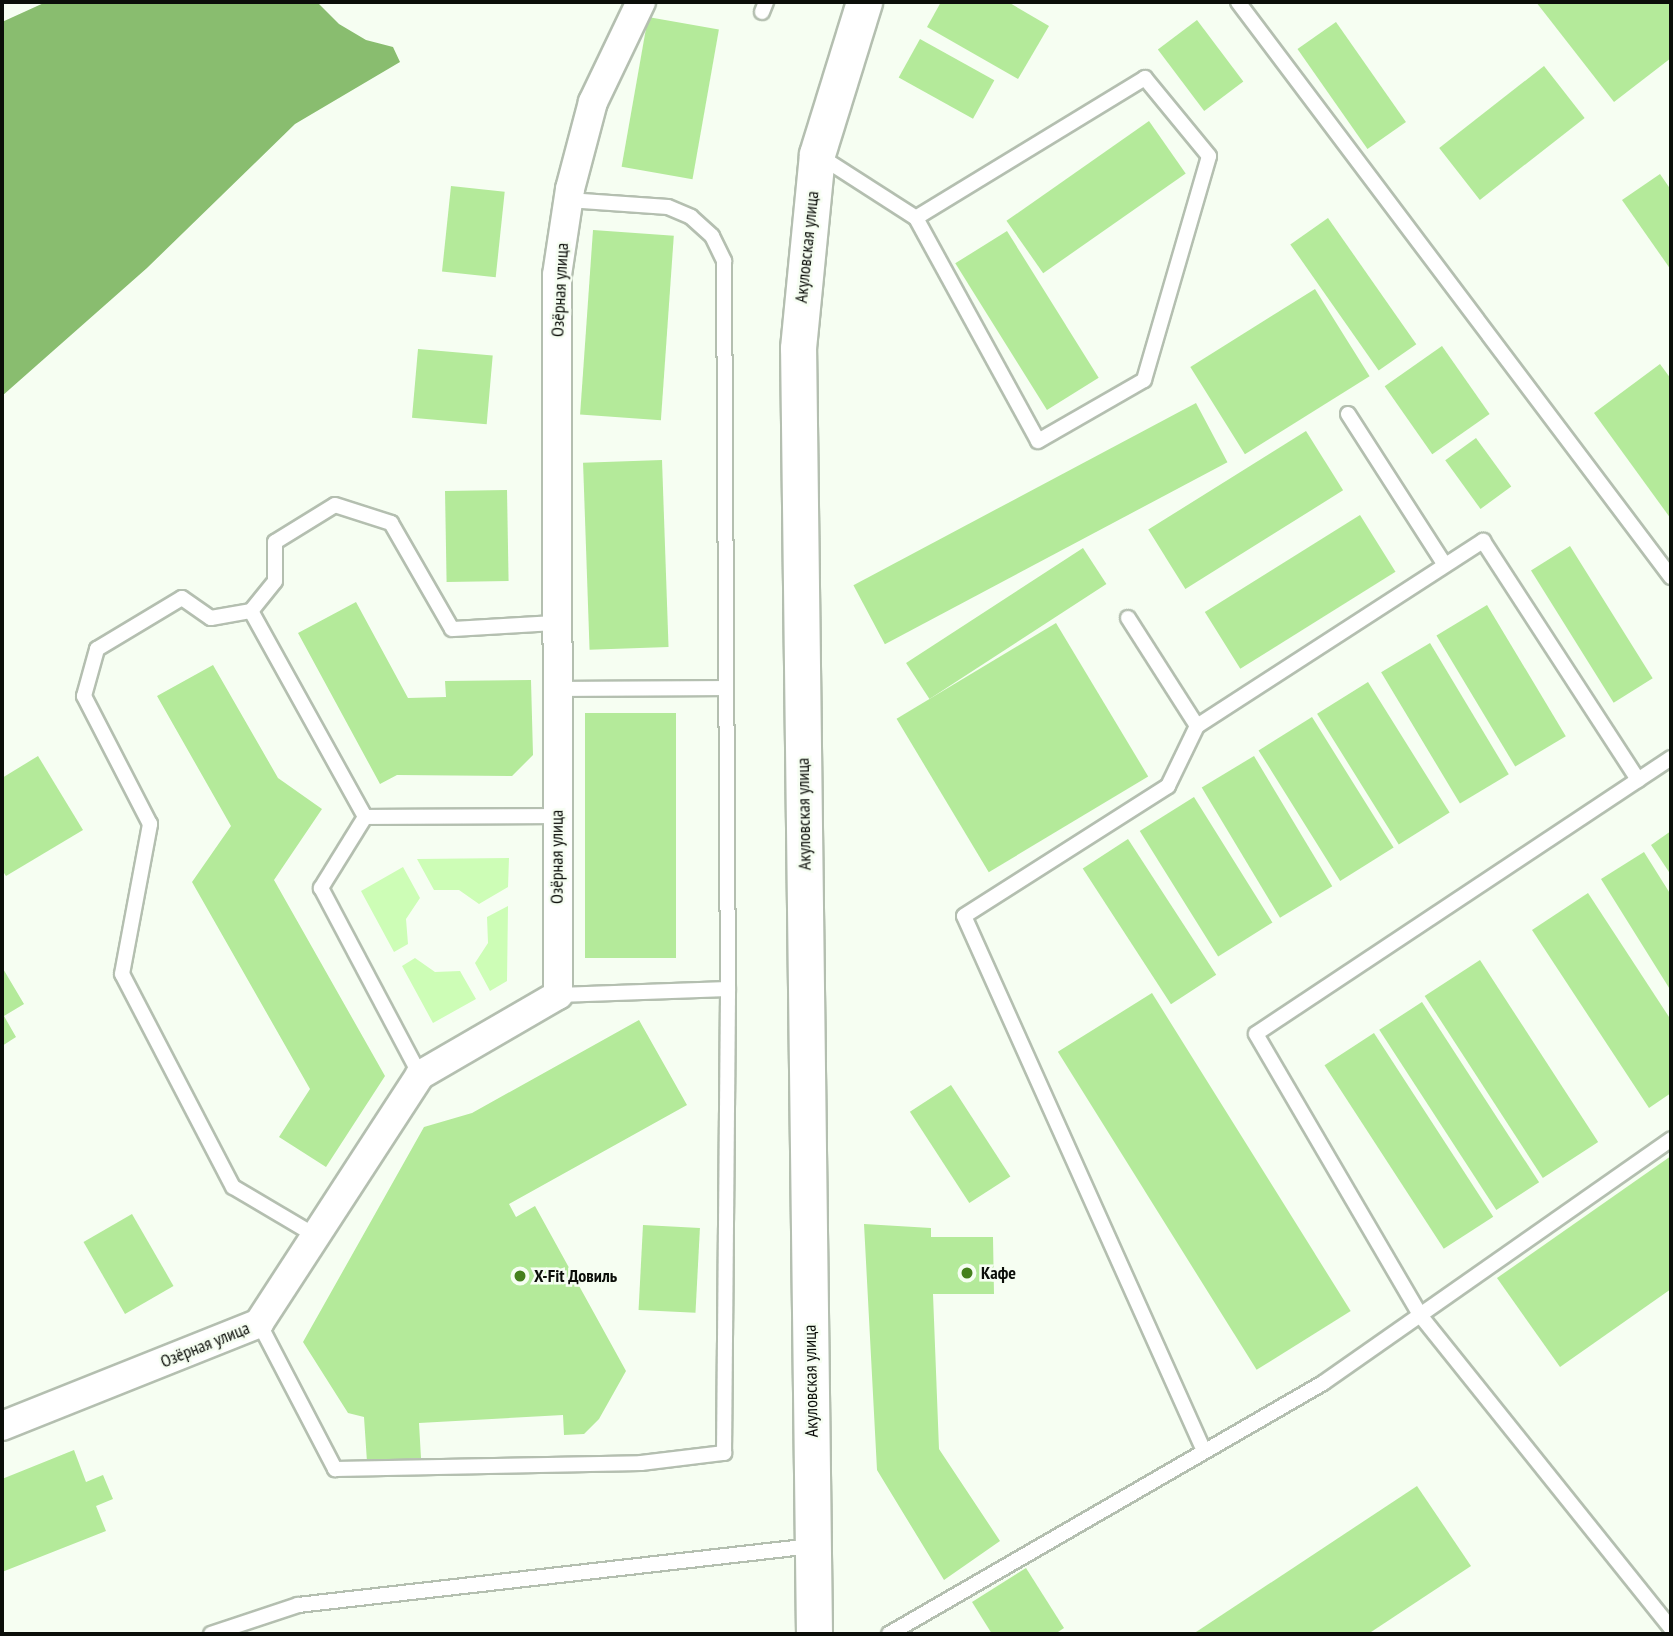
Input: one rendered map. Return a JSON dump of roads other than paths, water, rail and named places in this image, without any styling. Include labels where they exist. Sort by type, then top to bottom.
[{"type":"street","name":"Озёрная улица","points":[[2,1426],[259,1324],[420,1075],[558,995],[556,275],[568,200],[593,102],[641,2]]},
{"type":"street","name":"Акуловская улица","points":[[814,1634],[798,348],[817,154],[864,2]]},
{"type":"lane","points":[[1238,2],[1671,577]]},
{"type":"lane","points":[[817,154],[916,218],[1038,441],[1144,380],[1209,156],[1145,78],[916,218]]},
{"type":"lane","points":[[259,1324],[335,1469],[640,1463],[724,1453],[728,989],[724,261],[712,236],[691,217],[668,207],[568,200]]},
{"type":"lane","points":[[1348,414],[1445,565]]},
{"type":"lane","points":[[316,1236],[233,1187],[122,974],[150,824],[84,696],[97,649],[182,597],[211,618],[251,611],[275,581],[275,542],[335,505],[391,523],[452,629],[556,623]]},
{"type":"lane","points":[[1204,1451],[964,916],[1168,786],[1197,726],[1483,541],[1638,780]]},
{"type":"lane","points":[[251,611],[365,817]]},
{"type":"lane","points":[[1128,618],[1197,726]]},
{"type":"lane","points":[[556,689],[726,688]]},
{"type":"lane","points":[[1671,758],[1256,1034],[1420,1315],[1671,1628]]},
{"type":"lane","points":[[365,817],[557,816]]},
{"type":"lane","points":[[365,817],[321,888],[420,1075]]},
{"type":"lane","points":[[558,995],[728,989]]},
{"type":"lane","points":[[889,1634],[1322,1383],[1671,1139]]},
{"type":"lane","points":[[211,1634],[298,1605],[813,1546]]},
{"type":"place","name":"Кафе","points":[[967,1273]]},
{"type":"place","name":"X-Fit Довиль","points":[[520,1276]]}]
